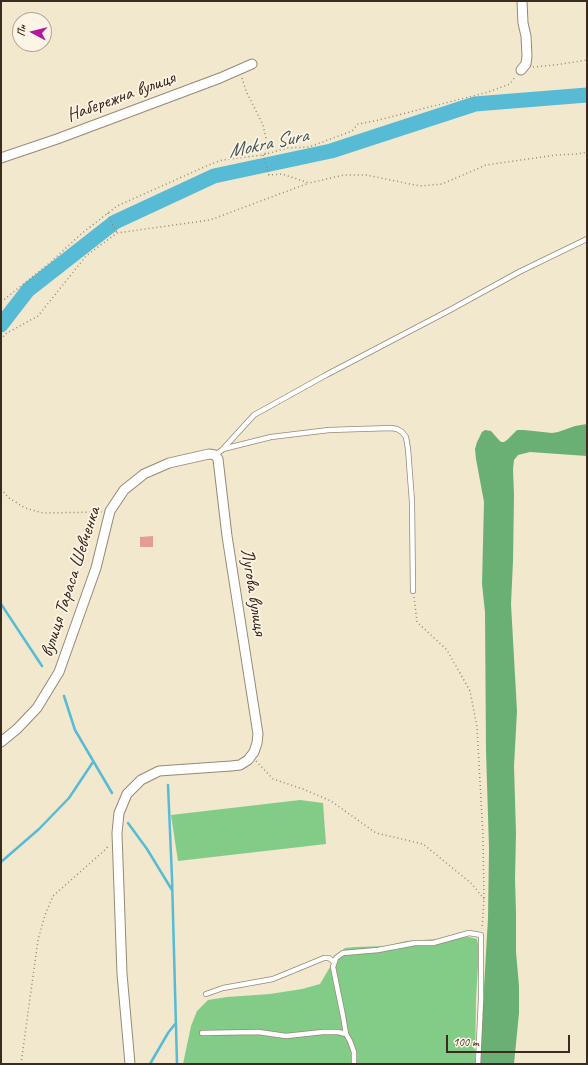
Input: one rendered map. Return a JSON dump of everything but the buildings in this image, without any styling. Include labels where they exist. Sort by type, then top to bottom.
[{"type":"street","points":[[521,70],[526,64],[527,56],[522,1]]},
{"type":"street","name":"Набережна вулиця","points":[[1,158],[56,139],[240,70],[252,64]]},
{"type":"street","name":"вулиця Тараса Шевченка","points":[[1,742],[17,729],[37,708],[59,672],[96,568],[110,511],[124,490],[144,474],[169,463],[219,452]]},
{"type":"street","name":"Лугова вулиця","points":[[219,452],[218,459],[227,536],[258,734],[258,743],[251,756]]},
{"type":"street","points":[[130,1064],[122,974],[117,833],[119,813],[127,794],[141,780],[159,771],[240,765],[251,756]]},
{"type":"lane","points":[[219,452],[254,415],[520,272],[587,239]]},
{"type":"lane","points":[[219,452],[271,437],[329,430],[391,428],[402,432],[406,437],[408,449],[412,502],[413,591]]},
{"type":"lane","points":[[354,1064],[354,1052],[346,1034],[333,967],[336,958],[343,953],[378,950],[416,943],[433,943],[469,933],[481,935],[481,999],[478,1064]]},
{"type":"lane","points":[[206,994],[223,988],[273,979],[324,958],[329,958],[334,962]]},
{"type":"lane","points":[[202,1033],[258,1032],[286,1036],[323,1032],[338,1032],[346,1034]]},
{"type":"path","points":[[1,302],[107,212],[117,206],[211,164],[222,160],[264,155],[287,148],[309,147],[352,131],[358,124],[488,92],[510,84],[521,70],[587,60]]},
{"type":"path","points":[[240,70],[246,91],[263,125],[267,143],[264,155],[270,175],[282,174],[309,183]]},
{"type":"path","points":[[1,340],[5,334],[38,316],[86,256],[117,233],[210,220],[309,183],[344,176],[366,175],[420,186],[442,184],[486,165],[587,152]]},
{"type":"path","points":[[107,212],[117,233]]},
{"type":"path","points":[[1,489],[9,498],[25,508],[43,514],[110,511]]},
{"type":"path","points":[[413,591],[417,622],[448,650],[470,691],[478,727],[484,899],[481,935]]},
{"type":"path","points":[[251,756],[273,779],[303,789],[331,801],[376,833],[423,844],[471,883],[484,899]]},
{"type":"path","points":[[21,1064],[38,940],[50,902],[53,896],[106,849],[112,840]]},
{"type":"green space","points":[[587,424],[587,456],[530,452],[518,455],[514,460],[511,604],[517,711],[514,766],[516,833],[516,952],[519,986],[519,1013],[514,1064],[481,1064],[488,918],[489,848],[486,751],[485,612],[482,584],[484,502],[475,449],[482,432],[485,430],[491,431],[501,442],[504,442],[517,430],[552,433]]},
{"type":"green space","points":[[300,800],[323,803],[326,844],[178,861],[171,815]]},
{"type":"green space","points":[[469,937],[477,939],[479,949],[476,1000],[475,1064],[183,1064],[191,1026],[197,1011],[208,1000],[270,994],[302,989],[320,984],[330,967],[333,958],[345,948],[387,946],[406,941]]},
{"type":"waterway","name":"Mokra Sura","points":[[1,325],[28,290],[115,222],[214,176],[331,151],[475,104],[587,95]]},
{"type":"waterway","points":[[1,604],[42,666]]},
{"type":"waterway","points":[[64,696],[75,730],[112,793]]},
{"type":"waterway","points":[[1,862],[39,829],[69,798],[93,762]]},
{"type":"waterway","points":[[168,785],[177,1064]]},
{"type":"waterway","points":[[128,823],[147,849],[172,890]]},
{"type":"waterway","points":[[150,1064],[175,1024]]}]
